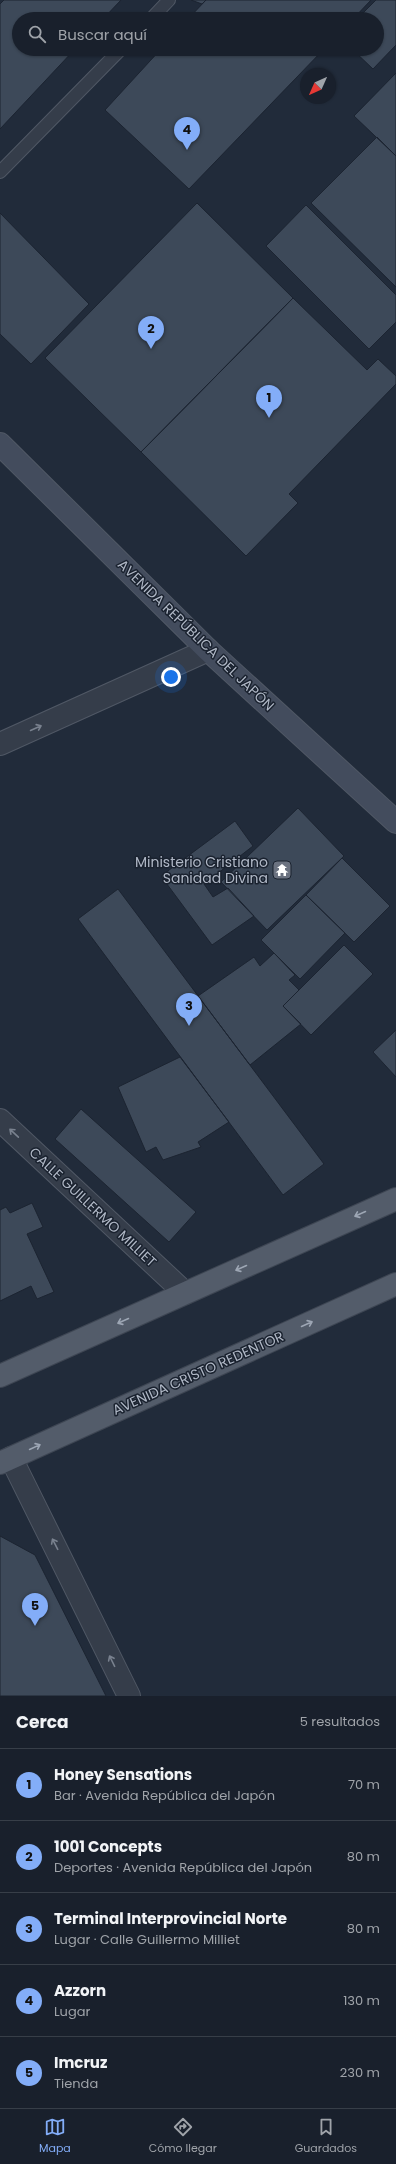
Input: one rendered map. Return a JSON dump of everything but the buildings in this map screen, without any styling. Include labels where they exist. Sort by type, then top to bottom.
[{"type":"main road","points":[[0,1376],[396,1199]]},
{"type":"main road","name":"AVENIDA CRISTO REDENTOR","points":[[5,1460],[396,1284]]},
{"type":"street","name":"AVENIDA REPÚBLICA DEL JAPÓN","points":[[2,449],[208,650],[396,822]]},
{"type":"street","points":[[0,744],[208,650]]},
{"type":"street","name":"CALLE GUILLERMO MILLIET","points":[[0,1120],[185,1293]]},
{"type":"street","points":[[5,1460],[129,1696]]},
{"type":"lane","points":[[158,12],[169,0]]},
{"type":"lane","points":[[0,172],[114,56]]},
{"type":"place","name":"Azzorn","points":[[187,150]]},
{"type":"place","name":"1001 Concepts","points":[[151,349]]},
{"type":"place","name":"Honey Sensations","points":[[269,418]]},
{"type":"place","name":"Ministerio Cristiano Sanidad Divina","points":[[282,870]]},
{"type":"place","name":"Terminal Interprovincial Norte","points":[[189,1026]]},
{"type":"place","name":"Imcruz","points":[[35,1626]]}]
